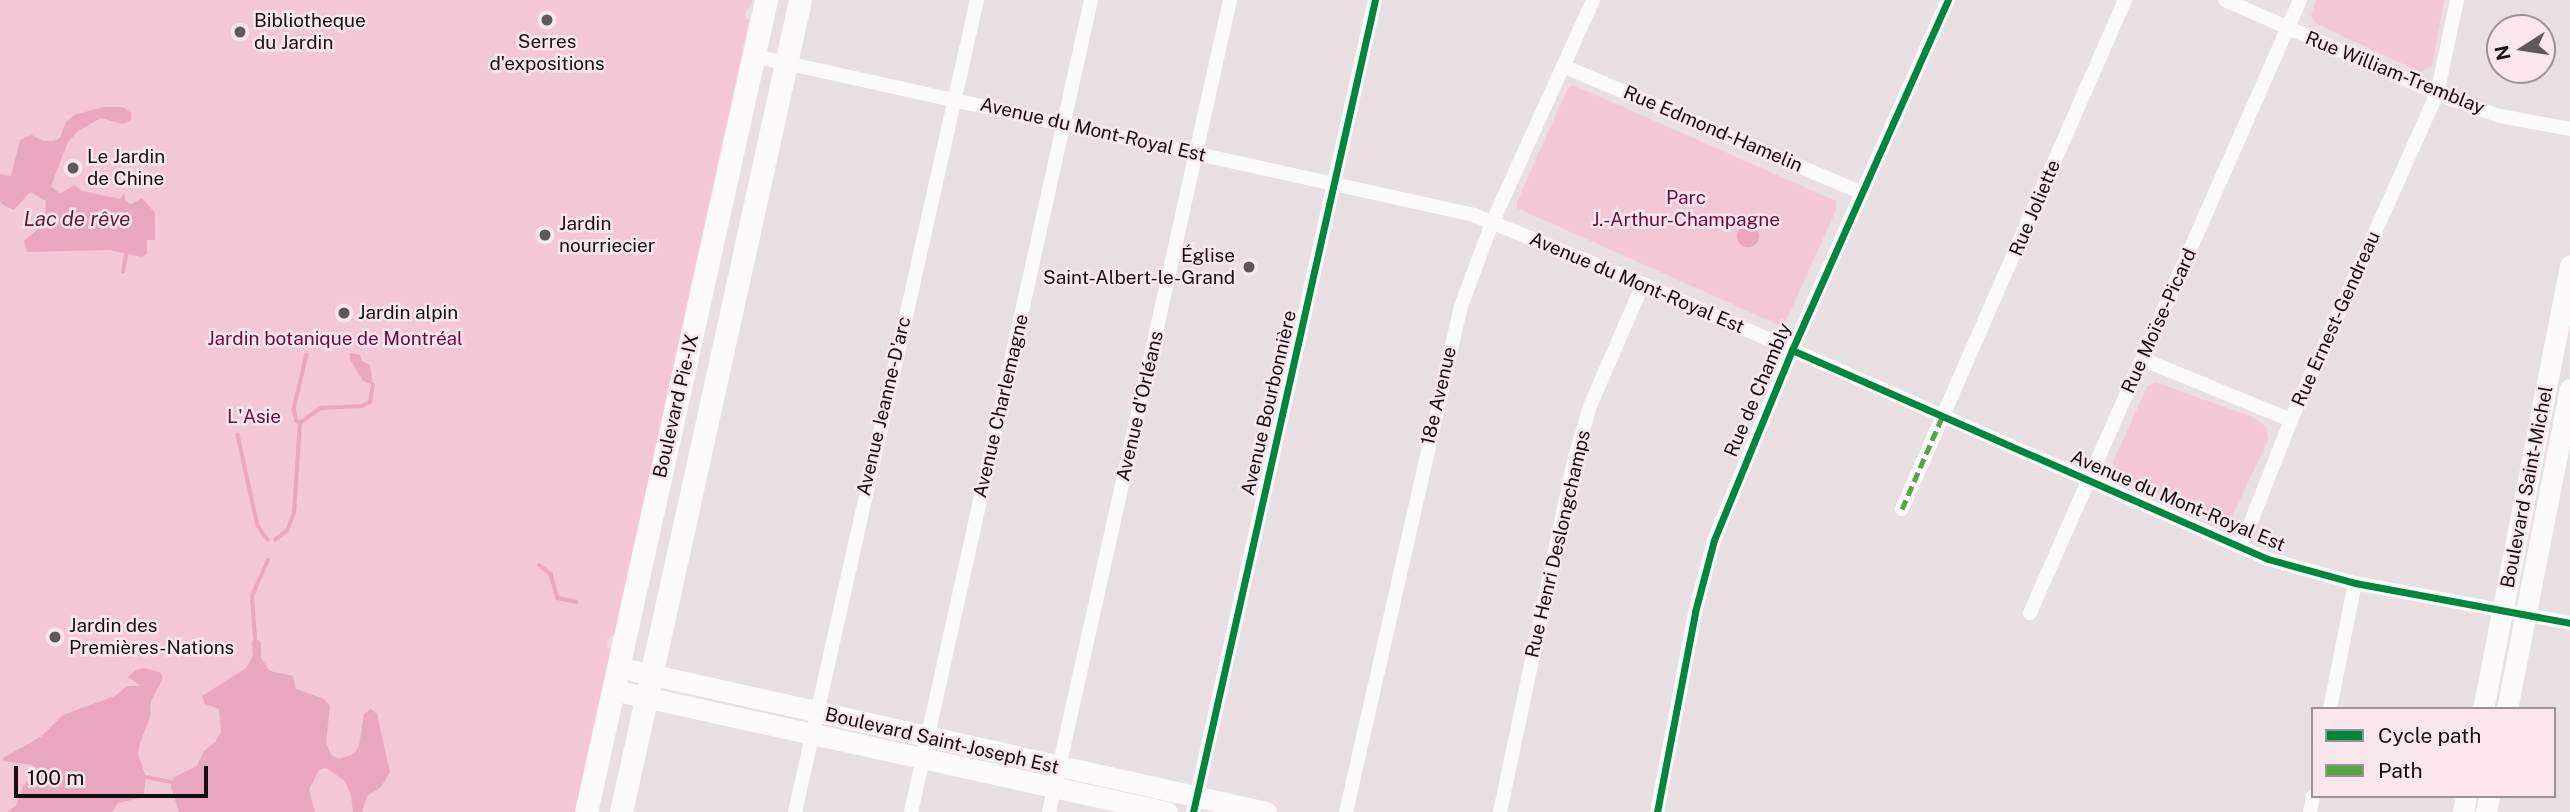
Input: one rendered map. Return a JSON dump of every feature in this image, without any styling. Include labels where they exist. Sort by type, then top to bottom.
[{"type":"main road","name":"Boulevard Pie-IX","points":[[586,812],[766,0]]},
{"type":"main road","name":"Boulevard Pie-IX","points":[[621,812],[800,0]]},
{"type":"main road","name":"Boulevard Saint-Michel","points":[[2483,707],[2570,265]]},
{"type":"main road","name":"Boulevard Saint-Michel","points":[[2507,707],[2570,389]]},
{"type":"main road","name":"Boulevard Saint-Joseph Est","points":[[618,667],[817,712],[925,748],[1057,778],[1194,804],[1266,812]]},
{"type":"main road","name":"Boulevard Saint-Joseph Est","points":[[612,691],[812,735],[925,748]]},
{"type":"main road","name":"Boulevard Saint-Joseph Est","points":[[1057,778],[1167,812]]},
{"type":"street","name":"Avenue Jeanne-D'arc","points":[[795,812],[976,0]]},
{"type":"street","name":"Avenue Charlemagne","points":[[911,812],[1091,0]]},
{"type":"street","name":"Avenue d'Orléans","points":[[1049,812],[1230,0]]},
{"type":"street","name":"Avenue Bourbonnière","points":[[1194,804],[1375,0]]},
{"type":"street","name":"18e Avenue","points":[[1346,812],[1435,409],[1461,306],[1492,223],[1593,0]]},
{"type":"street","name":"Rue de Chambly","points":[[1657,812],[1695,612],[1714,540],[1792,350],[1948,0]]},
{"type":"street","name":"Rue Joliette","points":[[1902,509],[2125,0]]},
{"type":"street","name":"Rue William-Tremblay","points":[[2225,0],[2437,94],[2500,116],[2570,129]]},
{"type":"street","name":"Rue Moïse-Picard","points":[[2030,613],[2300,0]]},
{"type":"street","name":"Rue Ernest-Gendreau","points":[[2241,547],[2291,420],[2437,94],[2457,0]]},
{"type":"street","name":"Avenue du Mont-Royal Est","points":[[754,56],[1462,212],[1643,284],[2241,547],[2298,569],[2355,583],[2570,623]]},
{"type":"street","name":"Rue Edmond-Hamelin","points":[[1563,66],[1862,193]]},
{"type":"street","name":"Rue Henri Deslongchamps","points":[[1500,812],[1573,465],[1590,406],[1643,284]]},
{"type":"street","points":[[2142,359],[2291,420]]},
{"type":"street","points":[[2330,707],[2355,583]]},
{"type":"green space","name":"Jardin botanique de Montréal","points":[[0,0],[753,0],[746,12],[745,19],[749,20],[615,634],[608,639],[607,646],[611,649],[576,812],[0,812]]},
{"type":"green space","points":[[2316,0],[2444,0],[2432,66],[2420,72],[2315,23],[2311,16]]},
{"type":"green space","name":"Parc J.-Arthur-Champagne","points":[[1573,85],[1836,201],[1836,210],[1785,323],[1779,325],[1517,208],[1517,202],[1568,88]]},
{"type":"green space","points":[[2155,382],[2252,417],[2266,426],[2268,440],[2228,525],[2220,525],[2114,471],[2113,462],[2147,387]]},
{"type":"water","name":"Lac de rêve","points":[[104,107],[123,107],[131,113],[131,120],[122,124],[101,118],[78,131],[68,142],[51,186],[60,194],[74,185],[82,191],[120,199],[124,193],[125,201],[131,204],[142,198],[155,213],[155,240],[147,240],[147,253],[142,257],[109,250],[27,252],[24,241],[44,224],[46,201],[30,192],[14,210],[5,206],[0,202],[0,174],[11,176],[20,140],[32,135],[43,141],[54,141],[60,138],[66,122],[74,115]]},
{"type":"water","points":[[1744,225],[1752,225],[1759,232],[1759,240],[1752,247],[1744,247],[1737,240],[1737,232]]},
{"type":"water","points":[[350,353],[360,355],[362,361],[370,365],[373,385],[363,381],[350,359]]},
{"type":"water","points":[[255,638],[261,643],[261,658],[270,671],[293,676],[296,689],[324,699],[330,706],[326,742],[331,755],[339,759],[354,754],[359,746],[364,714],[371,709],[377,714],[390,772],[381,787],[367,796],[362,812],[353,812],[345,781],[326,768],[319,770],[309,790],[315,812],[179,812],[171,787],[173,778],[197,766],[204,751],[216,741],[221,732],[219,709],[205,704],[202,696],[246,668],[253,656],[252,642]]},
{"type":"water","points":[[144,668],[160,672],[163,678],[151,701],[150,717],[138,754],[146,777],[144,794],[140,798],[118,803],[112,812],[8,812],[17,804],[23,787],[37,771],[33,765],[3,761],[3,758],[42,736],[63,715],[115,696],[127,686],[141,686],[128,677],[136,670]]},
{"type":"waterway","points":[[123,272],[126,255]]},
{"type":"waterway","points":[[290,341],[301,343]]},
{"type":"waterway","points":[[307,355],[294,409],[300,423],[321,408],[362,406],[370,402],[373,385]]},
{"type":"waterway","points":[[275,540],[287,531],[294,513],[300,423]]},
{"type":"waterway","points":[[238,435],[258,526],[268,540]]},
{"type":"waterway","points":[[255,638],[252,596],[268,560]]},
{"type":"waterway","points":[[539,565],[551,574],[558,598],[577,602]]},
{"type":"waterway","points":[[146,777],[171,782]]},
{"type":"marked path","points":[[1902,509],[1943,415]]},
{"type":"cycle path","points":[[1193,812],[1375,0]]},
{"type":"cycle path","points":[[1657,812],[1695,612],[1714,540],[1792,350],[1948,0]]},
{"type":"cycle path","points":[[1792,350],[2268,559],[2355,583],[2570,623]]},
{"type":"place","name":"Serres d'expositions","points":[[547,20]]},
{"type":"place","name":"Bibliotheque du Jardin","points":[[240,32]]},
{"type":"place","name":"Le Jardin de Chine","points":[[73,168]]},
{"type":"place","name":"Jardin nourriecier","points":[[545,235]]},
{"type":"place","name":"Église Saint-Albert-le-Grand","points":[[1249,267]]},
{"type":"place","name":"Jardin alpin","points":[[344,313]]},
{"type":"place","name":"Jardin des Premières-Nations","points":[[55,637]]},
{"type":"park label","name":"L'Asie","points":[[254,417]]}]
